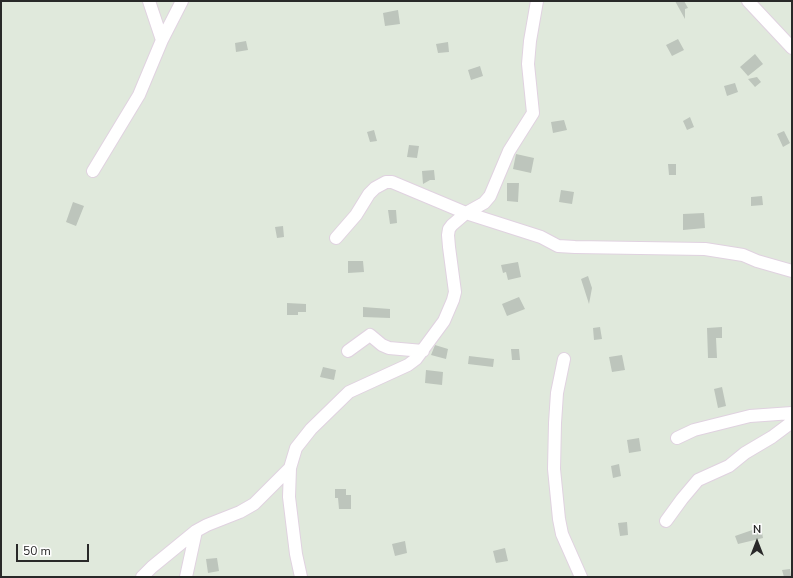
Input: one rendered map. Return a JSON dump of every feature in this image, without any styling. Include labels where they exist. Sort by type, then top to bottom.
[{"type":"street","points":[[149,1],[162,40]]},
{"type":"street","points":[[93,171],[139,95],[162,40],[182,1]]},
{"type":"street","points":[[300,577],[289,496],[290,468],[296,448],[340,400],[352,390],[408,365],[416,359],[444,321],[455,292],[448,235],[452,225],[466,213],[484,203],[490,196],[509,151],[533,113],[528,64],[530,41],[537,1]]},
{"type":"street","points":[[748,1],[792,48]]},
{"type":"street","points":[[336,238],[356,215],[369,194],[375,188],[386,182],[392,182],[466,213],[491,222],[522,230],[541,237],[558,246],[705,249],[743,255],[757,261],[792,271]]},
{"type":"street","points":[[348,351],[370,336],[382,345],[389,348],[423,351]]},
{"type":"street","points":[[564,359],[557,393],[554,469],[562,534],[581,577]]},
{"type":"street","points":[[677,438],[694,430],[750,416],[792,413]]},
{"type":"street","points":[[666,521],[698,480],[729,466],[745,453],[772,437],[792,422]]},
{"type":"street","points":[[142,577],[196,531],[240,512],[254,504],[290,468]]},
{"type":"street","points":[[186,577],[196,531]]},
{"type":"building","points":[[675,1],[684,1],[688,8],[685,9],[685,19]]},
{"type":"building","points":[[398,10],[400,24],[385,26],[383,13]]},
{"type":"building","points":[[678,39],[684,50],[672,56],[666,45]]},
{"type":"building","points":[[246,41],[248,50],[236,52],[235,43]]},
{"type":"building","points":[[448,42],[449,52],[438,53],[436,44]]},
{"type":"building","points":[[755,54],[763,64],[748,76],[740,67]]},
{"type":"building","points":[[480,66],[483,76],[471,80],[468,70]]},
{"type":"building","points":[[757,77],[761,82],[755,87],[748,79]]},
{"type":"building","points":[[735,83],[738,92],[727,96],[724,86]]},
{"type":"building","points":[[690,117],[694,127],[687,130],[683,121]]},
{"type":"building","points":[[564,120],[567,130],[553,133],[551,122]]},
{"type":"building","points":[[374,130],[377,141],[370,142],[367,132]]},
{"type":"building","points":[[784,131],[790,143],[783,147],[777,134]]},
{"type":"building","points":[[409,145],[419,146],[417,158],[407,157]]},
{"type":"building","points":[[516,154],[534,158],[531,173],[513,169]]},
{"type":"building","points":[[668,164],[676,164],[676,175],[669,175]]},
{"type":"building","points":[[434,170],[435,180],[430,180],[423,184],[422,171]]},
{"type":"building","points":[[507,183],[519,183],[518,202],[507,201]]},
{"type":"building","points":[[561,190],[574,192],[572,204],[559,202]]},
{"type":"building","points":[[762,196],[763,205],[751,206],[751,197]]},
{"type":"building","points":[[73,202],[84,206],[76,226],[66,222]]},
{"type":"building","points":[[388,210],[396,210],[397,223],[390,224]]},
{"type":"building","points":[[704,213],[705,228],[683,230],[683,214]]},
{"type":"building","points":[[283,226],[284,237],[277,238],[275,227]]},
{"type":"building","points":[[348,261],[363,261],[364,272],[348,273]]},
{"type":"building","points":[[518,262],[521,277],[508,280],[506,272],[503,273],[501,265]]},
{"type":"building","points":[[588,276],[592,288],[589,304],[581,279]]},
{"type":"building","points":[[519,297],[525,309],[507,316],[502,304]]},
{"type":"building","points":[[287,303],[306,304],[306,312],[298,312],[298,315],[287,315]]},
{"type":"building","points":[[363,307],[390,309],[390,318],[363,317]]},
{"type":"building","points":[[600,327],[602,339],[594,340],[593,328]]},
{"type":"building","points":[[722,327],[722,338],[716,338],[717,358],[708,358],[707,328]]},
{"type":"building","points":[[435,345],[448,349],[446,359],[431,355]]},
{"type":"building","points":[[511,349],[519,349],[520,360],[512,360]]},
{"type":"building","points":[[622,355],[625,370],[612,372],[609,357]]},
{"type":"building","points":[[469,356],[494,359],[493,367],[468,364]]},
{"type":"building","points":[[323,367],[336,370],[334,380],[320,377]]},
{"type":"building","points":[[426,370],[443,372],[442,385],[425,383]]},
{"type":"building","points":[[722,387],[726,406],[718,408],[714,389]]},
{"type":"building","points":[[639,438],[641,451],[629,453],[627,440]]},
{"type":"building","points":[[619,464],[621,476],[613,478],[611,466]]},
{"type":"building","points":[[335,489],[346,489],[346,495],[351,495],[351,509],[339,509],[338,498],[335,498]]},
{"type":"building","points":[[627,522],[628,535],[620,536],[618,523]]},
{"type":"building","points":[[761,527],[763,538],[738,544],[735,536]]},
{"type":"building","points":[[405,541],[407,553],[395,556],[392,544]]},
{"type":"building","points":[[505,548],[508,561],[496,563],[493,551]]},
{"type":"building","points":[[217,558],[219,571],[208,573],[206,559]]},
{"type":"building","points":[[790,569],[791,577],[784,577],[782,570]]}]
